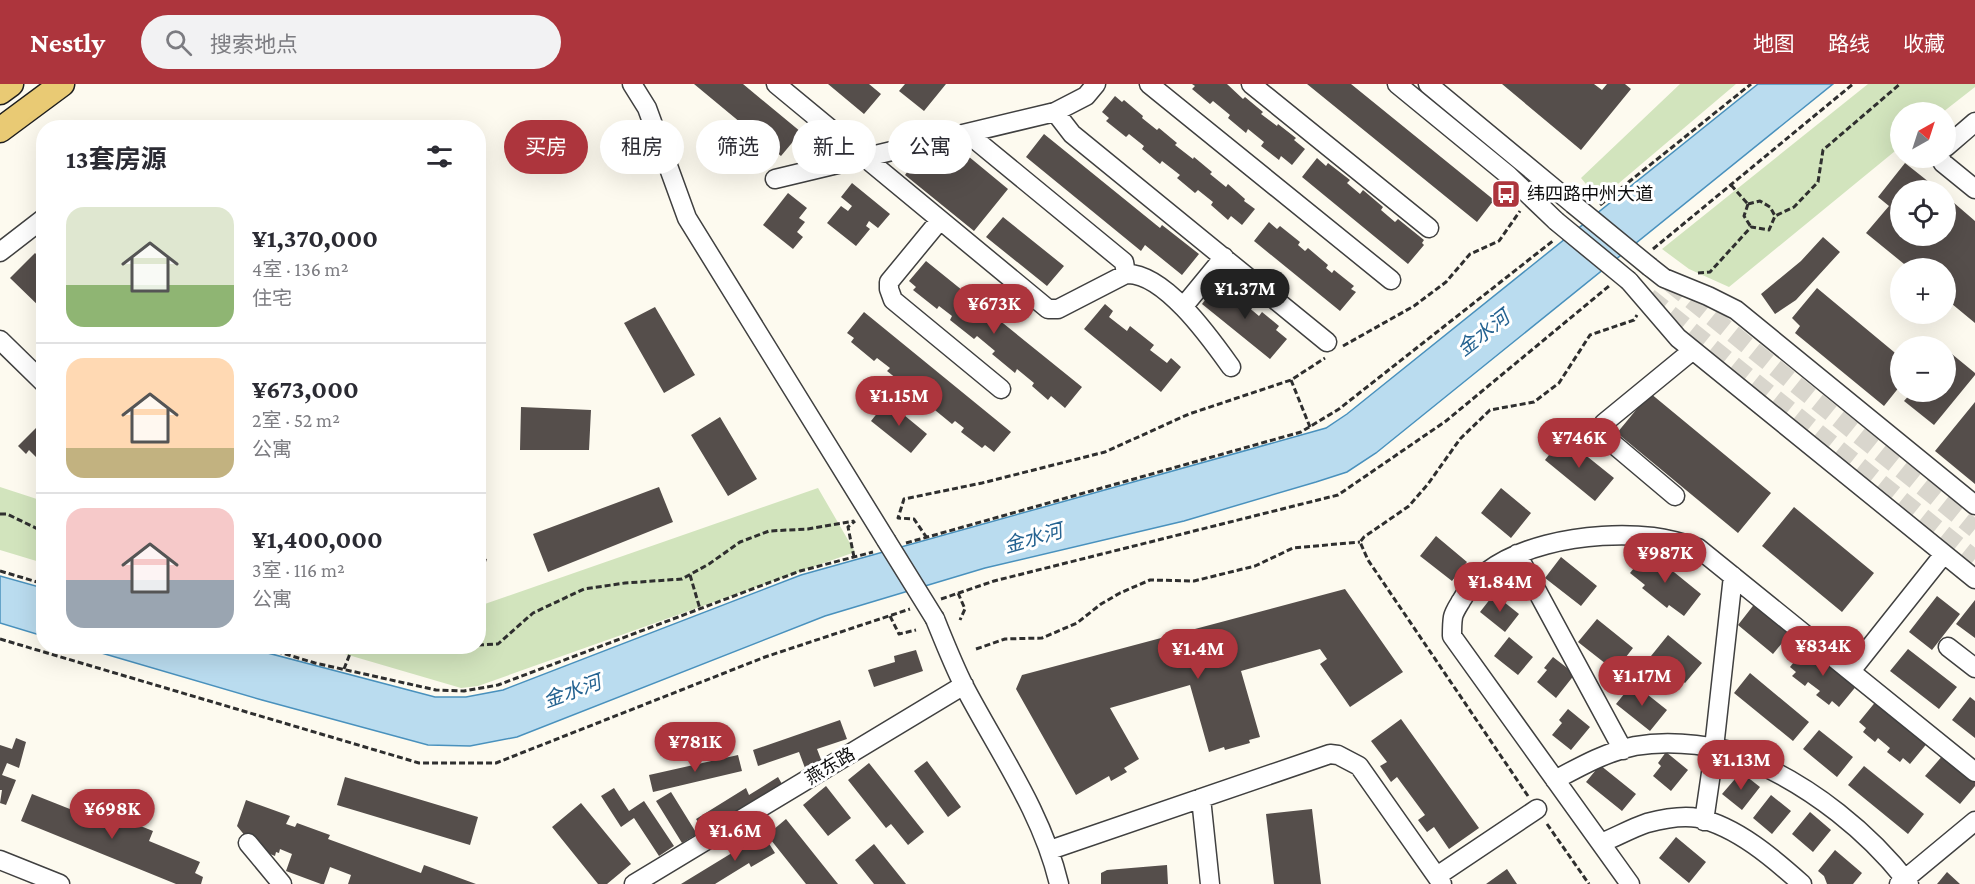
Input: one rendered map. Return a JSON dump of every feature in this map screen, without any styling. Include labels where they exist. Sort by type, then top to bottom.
[{"type":"main road","points":[[0,92],[11,84]]},
{"type":"main road","points":[[0,130],[62,84]]},
{"type":"street","points":[[632,84],[647,108],[687,218],[880,546],[935,618],[964,686],[1033,811],[1050,850],[1059,884]]},
{"type":"street","points":[[776,84],[819,120]]},
{"type":"street","points":[[972,132],[1055,112],[1086,96],[1096,84]]},
{"type":"street","points":[[1149,84],[1391,280]]},
{"type":"street","points":[[1251,84],[1430,228]]},
{"type":"street","points":[[1397,84],[1508,175],[1559,227],[1678,338],[1975,579]]},
{"type":"street","points":[[1428,84],[1574,204],[1654,266],[1736,310],[1975,505]]},
{"type":"street","points":[[1055,112],[1072,134],[1327,342]]},
{"type":"street","points":[[1956,138],[1975,122]]},
{"type":"street","points":[[972,137],[1124,262],[1126,274]]},
{"type":"street","points":[[876,167],[1048,309],[1058,309],[1126,274],[1135,274],[1145,278],[1177,300],[1231,366]]},
{"type":"street","points":[[1949,168],[1975,189]]},
{"type":"street","points":[[775,179],[795,174]]},
{"type":"street","points":[[940,220],[889,282],[889,289],[893,300],[1001,389]]},
{"type":"street","points":[[0,252],[36,224]]},
{"type":"street","points":[[1183,307],[1224,257]]},
{"type":"street","points":[[0,340],[36,375]]},
{"type":"street","points":[[1676,496],[1611,442],[1601,430],[1604,423],[1693,350]]},
{"type":"street","points":[[1630,884],[1452,636],[1453,616],[1467,591],[1499,563],[1536,547],[1599,536],[1652,537],[1698,548],[1975,772]]},
{"type":"street","points":[[1517,554],[1623,750]]},
{"type":"street","points":[[1851,671],[1944,554]]},
{"type":"street","points":[[1704,820],[1733,576]]},
{"type":"street","points":[[1948,647],[1975,668]]},
{"type":"street","name":"燕东路","points":[[634,884],[964,686]]},
{"type":"street","points":[[1555,780],[1592,760],[1635,746],[1670,743],[1728,751],[1779,772],[1814,796],[1859,831],[1894,865],[1904,882],[1975,821]]},
{"type":"street","points":[[1050,850],[1330,754],[1338,754],[1359,766],[1440,880],[1537,809]]},
{"type":"street","points":[[1202,798],[1210,884]]},
{"type":"street","points":[[1601,843],[1647,823],[1678,817],[1697,818],[1745,839],[1802,884]]},
{"type":"street","points":[[248,843],[282,884]]},
{"type":"street","points":[[0,860],[60,884]]},
{"type":"path","points":[[1600,204],[1750,84]]},
{"type":"path","points":[[1654,266],[1731,185],[1852,84]]},
{"type":"path","points":[[1748,204],[1744,216],[1751,227],[1769,231],[1775,216],[1794,207],[1818,182],[1823,150],[1900,84]]},
{"type":"path","points":[[1731,185],[1748,204]]},
{"type":"path","points":[[1748,204],[1760,201],[1770,207],[1775,216]]},
{"type":"path","points":[[906,543],[1301,432],[1339,409],[1559,227]]},
{"type":"path","points":[[1654,266],[1710,272],[1751,227]]},
{"type":"path","points":[[939,600],[994,581],[1338,495],[1446,421],[1620,282]]},
{"type":"path","points":[[1291,380],[1310,427]]},
{"type":"path","points":[[0,514],[7,514],[36,528]]},
{"type":"path","points":[[898,518],[914,519],[927,538]]},
{"type":"path","points":[[486,645],[498,644],[533,613],[584,589],[625,583],[682,579],[709,564],[740,542],[769,531],[808,529],[856,520],[848,527],[854,557]]},
{"type":"path","points":[[976,649],[1005,639],[1042,638],[1077,623],[1101,604],[1150,580],[1194,581],[1255,566],[1293,548],[1360,542]]},
{"type":"path","points":[[289,654],[436,690],[464,691],[498,685],[800,571],[854,557],[880,546]]},
{"type":"path","points":[[0,571],[36,582]]},
{"type":"path","points":[[690,575],[700,609]]},
{"type":"path","points":[[958,593],[965,609],[960,620]]},
{"type":"path","points":[[51,654],[419,763],[496,763],[765,657],[919,606]]},
{"type":"path","points":[[890,616],[899,634],[916,630]]},
{"type":"path","points":[[0,639],[36,650]]},
{"type":"path","points":[[344,669],[350,654]]},
{"type":"green space","points":[[1680,84],[1736,84],[1599,200],[1581,178]]},
{"type":"green space","points":[[1868,84],[1975,84],[1975,87],[1956,102],[1890,102],[1890,155],[1729,287],[1689,269],[1662,249]]},
{"type":"green space","points":[[0,487],[36,499],[36,561],[0,550]]},
{"type":"green space","points":[[818,488],[855,552],[478,686],[461,688],[345,654],[486,654],[486,604]]},
{"type":"water","name":"金水河","points":[[1758,84],[1833,84],[1376,453],[1347,472],[1184,521],[985,568],[825,616],[517,737],[470,746],[428,745],[105,654],[272,654],[435,697],[466,697],[503,690],[801,575],[1326,428],[1347,414]]},
{"type":"water","points":[[0,576],[36,586],[36,634],[0,623]]},
{"type":"building","points":[[694,84],[743,84],[792,125],[792,143],[781,156],[780,120],[738,120]]},
{"type":"building","points":[[828,84],[869,84],[881,94],[864,114]]},
{"type":"building","points":[[905,84],[946,84],[924,111],[899,91]]},
{"type":"building","points":[[1192,84],[1227,84],[1243,99],[1245,97],[1263,112],[1261,114],[1296,138],[1294,140],[1305,149],[1292,165],[1281,156],[1279,160],[1261,146],[1264,142],[1248,129],[1246,133],[1213,101],[1210,104],[1192,89],[1195,86]]},
{"type":"building","points":[[1307,84],[1351,84],[1494,200],[1477,222]]},
{"type":"building","points":[[1502,84],[1594,84],[1602,90],[1607,84],[1625,84],[1631,89],[1581,150]]},
{"type":"building","points":[[1115,96],[1122,102],[1124,100],[1157,130],[1159,128],[1177,143],[1175,145],[1193,159],[1194,157],[1226,187],[1228,184],[1255,209],[1242,225],[1231,216],[1228,220],[1211,205],[1213,202],[1198,190],[1195,193],[1177,178],[1180,175],[1162,161],[1160,164],[1142,149],[1144,146],[1129,134],[1126,137],[1106,121],[1109,118],[1102,112]]},
{"type":"building","points":[[1044,134],[1160,228],[1162,225],[1199,254],[1182,275],[1145,245],[1141,251],[1026,157]]},
{"type":"building","points":[[1317,158],[1326,166],[1328,163],[1350,180],[1347,183],[1360,194],[1363,190],[1383,207],[1381,210],[1395,222],[1398,219],[1424,240],[1422,243],[1424,245],[1408,264],[1302,177]]},
{"type":"building","points":[[972,159],[1008,189],[974,231],[905,175],[972,174]]},
{"type":"building","points":[[1901,168],[1911,168],[1926,180],[1892,180]]},
{"type":"building","points":[[1890,182],[1890,246],[1956,246],[1956,205],[1975,221],[1975,323],[1956,307],[1956,258],[1897,258],[1866,233],[1889,206],[1878,197]]},
{"type":"building","points":[[852,183],[890,214],[878,228],[869,221],[866,226],[870,229],[856,246],[827,223],[841,206],[848,211],[852,206],[841,197]]},
{"type":"building","points":[[788,193],[807,208],[799,218],[805,222],[797,232],[803,237],[793,249],[763,225]]},
{"type":"building","points":[[1003,217],[1064,266],[1047,286],[986,237]]},
{"type":"building","points":[[1269,222],[1277,229],[1280,226],[1300,242],[1298,245],[1305,251],[1308,248],[1328,265],[1326,268],[1332,273],[1334,270],[1354,286],[1351,289],[1356,292],[1340,311],[1254,241]]},
{"type":"building","points":[[1823,237],[1840,252],[1796,300],[1775,314],[1761,294],[1801,261]]},
{"type":"building","points":[[35,253],[36,303],[10,278]]},
{"type":"building","points":[[926,261],[1082,387],[1065,408],[1051,396],[1048,400],[1032,386],[1034,383],[1017,369],[1015,373],[992,354],[995,351],[977,336],[974,339],[950,320],[952,316],[939,306],[937,309],[913,290],[916,287],[909,281]]},
{"type":"building","points":[[1218,283],[1227,290],[1230,286],[1250,303],[1247,306],[1259,316],[1262,312],[1279,326],[1276,330],[1287,339],[1270,359],[1202,304]]},
{"type":"building","points":[[1817,288],[1890,349],[1890,398],[1884,406],[1795,333],[1800,326],[1792,318]]},
{"type":"building","points":[[1105,304],[1113,311],[1109,317],[1127,331],[1130,326],[1154,345],[1150,350],[1167,363],[1171,358],[1181,367],[1161,392],[1084,329]]},
{"type":"building","points":[[655,307],[695,375],[664,393],[624,323]]},
{"type":"building","points":[[864,312],[1011,432],[994,452],[985,445],[982,448],[961,432],[964,428],[955,421],[952,424],[930,406],[932,402],[914,388],[912,391],[887,371],[890,368],[877,358],[874,361],[851,342],[854,338],[847,333]]},
{"type":"building","points":[[1956,357],[1975,375],[1956,398]]},
{"type":"building","points":[[1650,393],[1771,493],[1738,533],[1617,433]]},
{"type":"building","points":[[887,401],[927,434],[911,453],[871,421]]},
{"type":"building","points":[[1905,402],[1953,402],[1934,425]]},
{"type":"building","points":[[1975,402],[1975,484],[1935,451]]},
{"type":"building","points":[[521,407],[591,410],[589,450],[520,450]]},
{"type":"building","points":[[720,417],[757,479],[728,496],[691,435]]},
{"type":"building","points":[[36,428],[36,457],[29,450],[26,454],[18,446]]},
{"type":"building","points":[[1563,437],[1614,478],[1595,501],[1545,460]]},
{"type":"building","points":[[659,487],[673,522],[548,572],[533,534]]},
{"type":"building","points":[[1501,488],[1531,513],[1511,538],[1481,513]]},
{"type":"building","points":[[1794,507],[1874,573],[1842,612],[1762,546]]},
{"type":"building","points":[[1436,536],[1467,562],[1452,581],[1420,556]]},
{"type":"building","points":[[1648,551],[1701,594],[1684,616],[1669,605],[1667,608],[1642,588],[1645,585],[1630,573]]},
{"type":"building","points":[[1561,557],[1597,586],[1581,606],[1545,578]]},
{"type":"building","points":[[1345,589],[1403,672],[1350,707],[1320,664],[1327,659],[1320,649],[1241,671],[1260,737],[1249,740],[1250,743],[1209,752],[1190,685],[1110,708],[1139,759],[1124,768],[1127,772],[1111,781],[1109,776],[1076,795],[1016,689],[1022,675]]},
{"type":"building","points":[[1494,594],[1519,614],[1505,632],[1480,612]]},
{"type":"building","points":[[1937,596],[1960,614],[1932,650],[1909,632]]},
{"type":"building","points":[[1975,600],[1975,638],[1956,624]]},
{"type":"building","points":[[1756,602],[1792,631],[1773,654],[1738,625]]},
{"type":"building","points":[[1597,619],[1633,648],[1615,671],[1578,642]]},
{"type":"building","points":[[1668,635],[1702,663],[1685,683],[1651,656]]},
{"type":"building","points":[[1509,637],[1533,657],[1518,675],[1494,656]]},
{"type":"building","points":[[1808,644],[1858,684],[1839,707],[1832,701],[1829,705],[1816,695],[1820,691],[1808,682],[1805,686],[1792,676],[1796,672],[1790,667]]},
{"type":"building","points":[[1908,649],[1957,687],[1939,709],[1890,671]]},
{"type":"building","points":[[916,650],[923,671],[874,687],[868,670],[895,662],[894,656]]},
{"type":"building","points":[[1553,657],[1575,674],[1556,698],[1537,682],[1547,670],[1544,668]]},
{"type":"building","points":[[1750,673],[1809,722],[1793,741],[1734,693]]},
{"type":"building","points":[[1633,683],[1667,710],[1650,731],[1616,704]]},
{"type":"building","points":[[1970,697],[1975,701],[1975,738],[1952,720]]},
{"type":"building","points":[[1877,700],[1929,741],[1910,764],[1903,758],[1900,762],[1887,752],[1890,748],[1878,738],[1875,742],[1863,732],[1866,728],[1859,722]]},
{"type":"building","points":[[1568,709],[1590,727],[1571,750],[1552,735],[1562,723],[1559,720]]},
{"type":"building","points":[[1401,719],[1479,828],[1449,849],[1434,827],[1427,832],[1418,820],[1425,815],[1397,777],[1391,782],[1380,766],[1387,762],[1371,741]]},
{"type":"building","points":[[840,720],[847,739],[817,749],[822,762],[805,768],[799,752],[758,766],[753,750]]},
{"type":"building","points":[[1819,730],[1853,757],[1837,777],[1803,749]]},
{"type":"building","points":[[16,738],[26,742],[19,768],[7,763],[2,775],[16,780],[6,805],[0,803],[2,790],[0,790],[0,745],[12,749]]},
{"type":"building","points":[[1666,752],[1688,770],[1671,791],[1653,776],[1661,766],[1658,763]]},
{"type":"building","points":[[1944,754],[1975,779],[1975,786],[1960,804],[1925,776]]},
{"type":"building","points":[[738,755],[742,771],[653,792],[649,775]]},
{"type":"building","points":[[927,761],[961,807],[948,817],[914,771]]},
{"type":"building","points":[[869,763],[924,832],[908,845],[891,824],[886,828],[848,780]]},
{"type":"building","points":[[1600,765],[1636,794],[1622,811],[1586,782]]},
{"type":"building","points":[[1864,766],[1924,814],[1908,834],[1848,785]]},
{"type":"building","points":[[1741,772],[1760,787],[1742,810],[1722,794]]},
{"type":"building","points":[[345,777],[478,817],[470,845],[337,805]]},
{"type":"building","points":[[778,777],[782,784],[705,833],[696,819],[746,788],[749,795]]},
{"type":"building","points":[[826,786],[851,818],[828,836],[803,805]]},
{"type":"building","points":[[614,788],[629,811],[644,801],[674,846],[659,856],[634,818],[621,827],[601,796]]},
{"type":"building","points":[[671,792],[697,834],[682,843],[656,801]]},
{"type":"building","points":[[32,794],[85,815],[89,806],[117,817],[114,825],[120,827],[123,819],[153,831],[149,841],[200,862],[195,873],[203,877],[201,884],[176,884],[21,821]]},
{"type":"building","points":[[1771,795],[1791,811],[1772,834],[1753,818]]},
{"type":"building","points":[[246,800],[290,816],[286,824],[295,827],[297,823],[330,835],[328,839],[421,873],[424,865],[476,884],[348,884],[351,875],[330,867],[324,884],[321,884],[286,871],[292,854],[280,849],[275,856],[255,848],[237,826]]},
{"type":"building","points":[[581,803],[631,864],[607,884],[598,884],[552,827]]},
{"type":"building","points":[[1312,809],[1321,884],[1274,884],[1266,814]]},
{"type":"building","points":[[1810,812],[1831,830],[1813,852],[1792,834]]},
{"type":"building","points":[[786,819],[838,884],[806,884],[767,835]]},
{"type":"building","points":[[763,834],[775,853],[751,867],[749,863],[715,884],[681,884]]},
{"type":"building","points":[[1676,837],[1706,862],[1689,883],[1659,858]]},
{"type":"building","points":[[874,844],[906,884],[874,884],[855,860]]},
{"type":"building","points":[[1835,850],[1862,873],[1853,884],[1827,884],[1824,876],[1818,871]]},
{"type":"building","points":[[1167,865],[1168,884],[1101,884],[1101,873],[1107,870]]},
{"type":"building","points":[[1507,869],[1517,884],[1486,884]]},
{"type":"building","points":[[1947,872],[1960,884],[1937,884]]},
{"type":"tunnel","points":[[1670,283],[1975,529]]},
{"type":"tunnel","points":[[1649,297],[1975,559]]},
{"type":"place","name":"纬四路中州大道","points":[[1506,194]]}]
